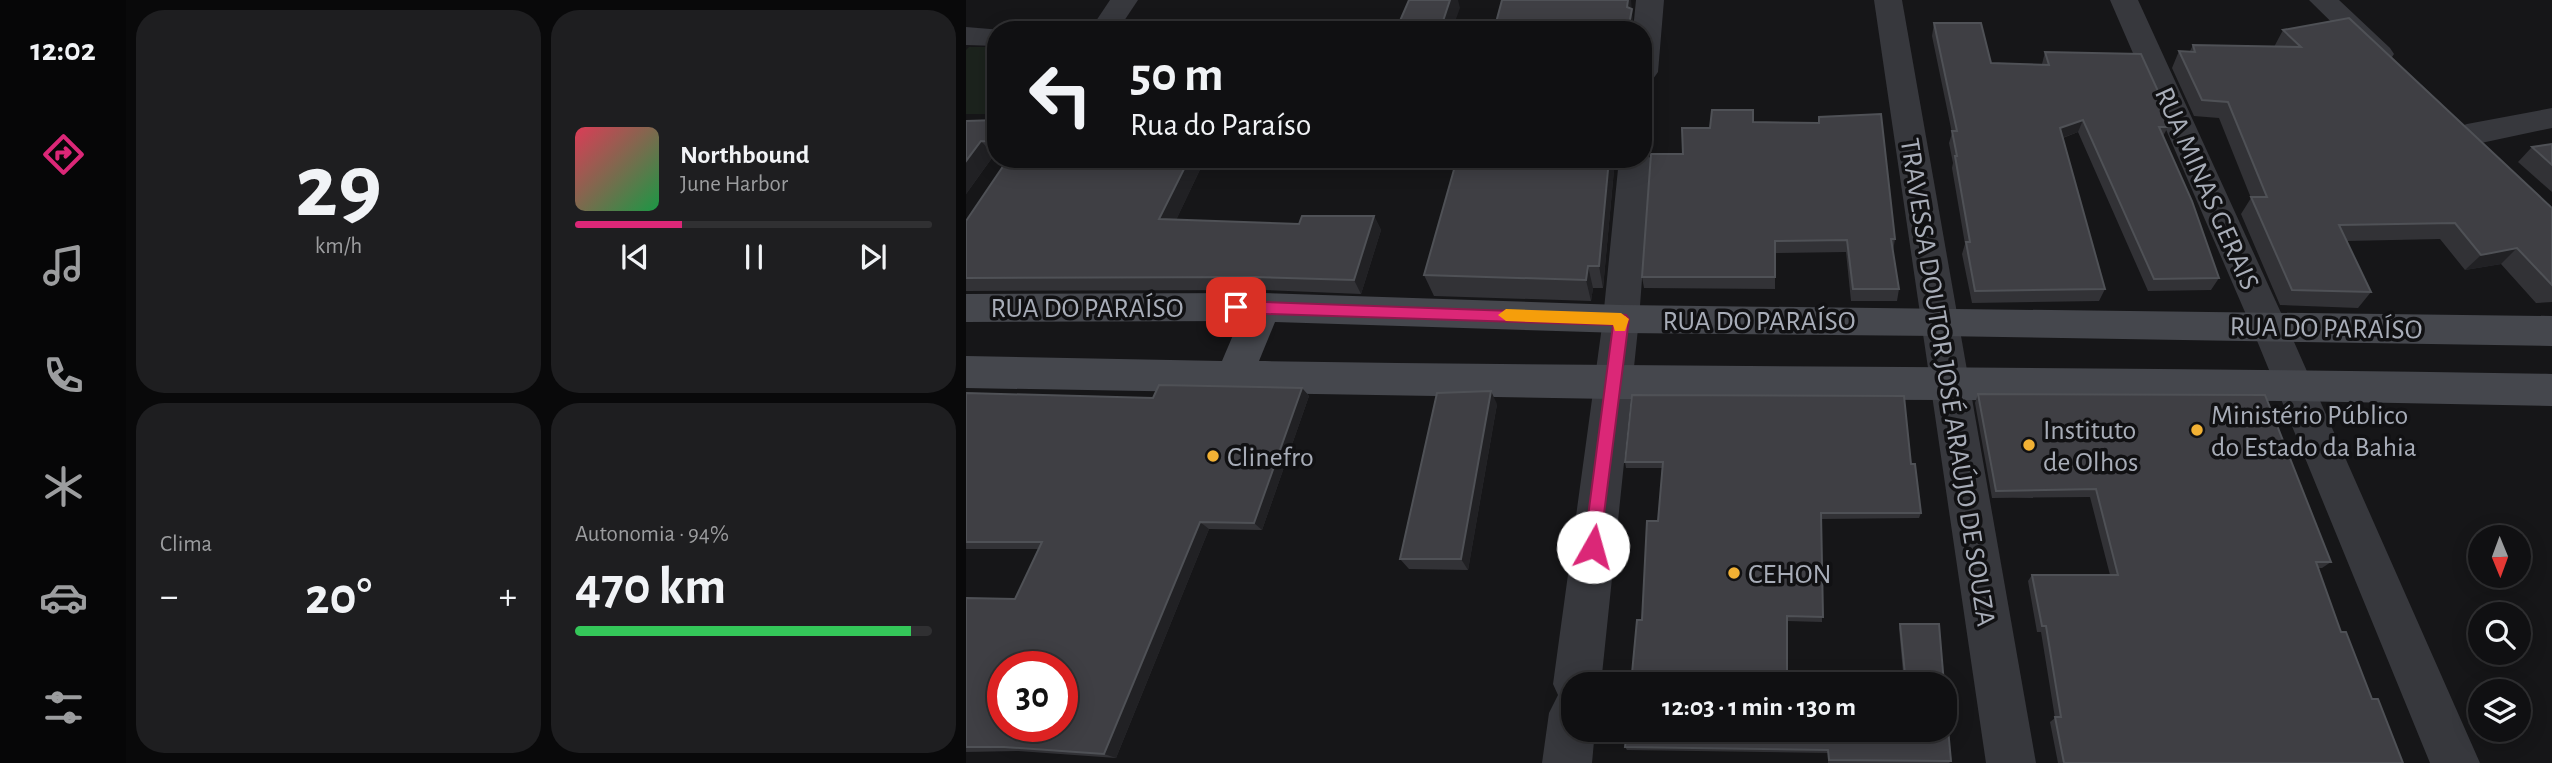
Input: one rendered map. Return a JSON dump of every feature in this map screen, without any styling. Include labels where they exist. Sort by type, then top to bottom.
[{"type":"street","points":[[1110,21],[1124,0]]},
{"type":"street","points":[[1648,21],[1650,0]]},
{"type":"street","name":"TRAVESSA DOUTOR JOSÉ ARAÚJO DE SOUZA","points":[[1888,0],[2011,763]]},
{"type":"street","name":"RUA MINAS GERAIS","points":[[2124,0],[2269,326],[2455,763]]},
{"type":"street","points":[[2323,0],[2399,72]]},
{"type":"street","points":[[966,36],[987,37]]},
{"type":"street","points":[[2495,162],[2457,126],[2552,118]]},
{"type":"street","points":[[1578,672],[1621,319],[1634,168]]},
{"type":"street","points":[[1234,376],[1263,307]]},
{"type":"street","name":"RUA DO PARAÍSO","points":[[966,308],[1263,307],[1621,319],[2552,331]]},
{"type":"street","name":"RUA DO PARAÍSO","points":[[966,372],[1612,383],[2292,385],[2552,390]]},
{"type":"street","points":[[1567,763],[1570,742]]},
{"type":"shaded area","points":[[969,47],[987,47],[987,114],[966,114],[966,50]]},
{"type":"building","points":[[1409,0],[1450,0],[1443,21],[1400,21]]},
{"type":"building","points":[[1502,0],[1628,0],[1627,7],[1632,9],[1630,21],[1496,21]]},
{"type":"building","points":[[2349,18],[2552,208],[2552,285],[2517,248],[2481,255],[2455,223],[2339,225],[2371,292],[2292,290],[2251,197],[2267,197],[2228,102],[2202,100],[2179,51],[2195,52],[2193,45],[2301,47],[2283,30]]},
{"type":"building","points":[[1934,23],[1981,23],[1991,63],[2049,65],[2045,52],[2141,54],[2163,102],[2158,102],[2168,127],[2159,127],[2192,201],[2219,278],[2154,279],[2083,120],[2060,128],[2105,289],[1975,291],[1952,131],[1957,131]]},
{"type":"building","points":[[1712,110],[1753,110],[1753,122],[1819,123],[1819,117],[1881,114],[1895,239],[1891,239],[1899,289],[1853,289],[1847,240],[1775,241],[1775,277],[1642,277],[1652,154],[1683,154],[1682,128],[1710,128]]},
{"type":"building","points":[[987,120],[987,141],[981,141],[966,161],[966,121]]},
{"type":"building","points":[[2552,144],[2552,165],[2532,147]]},
{"type":"building","points":[[1002,168],[1184,168],[1159,219],[1299,224],[1302,216],[1374,216],[1354,280],[1254,277],[966,278],[966,221]]},
{"type":"building","points":[[1454,168],[1608,168],[1599,266],[1588,266],[1586,280],[1424,275]]},
{"type":"building","points":[[1159,385],[1302,388],[1254,523],[1200,522],[1104,754],[966,747],[966,598],[1015,599],[1042,542],[966,542],[966,393],[1153,398]]},
{"type":"building","points":[[1491,391],[1461,559],[1400,559],[1437,393]]},
{"type":"building","points":[[1978,394],[2265,395],[2331,562],[2316,562],[2341,632],[2346,632],[2372,699],[2378,699],[2403,763],[2064,763],[2055,717],[2061,717],[2046,626],[2042,626],[2032,575],[2118,575],[2096,489],[1996,491]]},
{"type":"building","points":[[1632,395],[1904,396],[1911,464],[1915,464],[1921,513],[1821,513],[1823,617],[1787,616],[1787,672],[1632,672],[1637,620],[1642,620],[1647,521],[1658,521],[1663,462],[1625,462]]},
{"type":"building","points":[[1900,624],[1939,624],[1943,672],[1905,672]]},
{"type":"building","points":[[1626,742],[1949,742],[1951,761],[1829,760],[1828,750],[1625,747]]},
{"type":"slow traffic","points":[[1506,315],[1621,319],[1620,327]]},
{"type":"place","name":"Ministério Público do Estado da Bahia","points":[[2197,430]]},
{"type":"place","name":"Instituto de Olhos","points":[[2029,445]]},
{"type":"place","name":"Clinefro","points":[[1213,456]]},
{"type":"place","name":"CEHON","points":[[1734,573]]},
{"type":"route","points":[[1236,307],[1621,319],[1593,547]]}]
